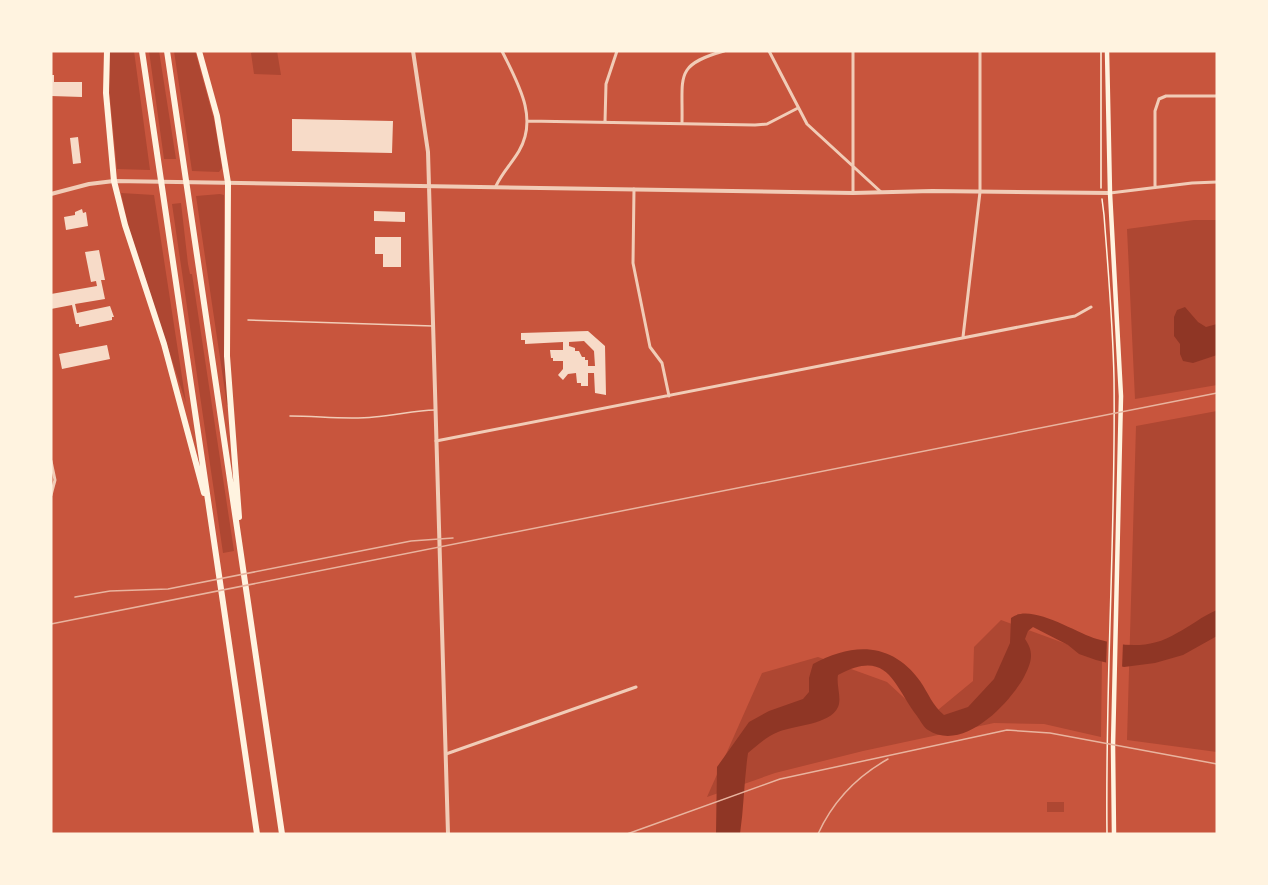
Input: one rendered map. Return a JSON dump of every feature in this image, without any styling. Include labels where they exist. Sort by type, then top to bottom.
[{"type":"highway","points":[[107,51],[106,102],[114,181],[178,394],[212,526]]},
{"type":"highway","points":[[142,51],[257,834]]},
{"type":"highway","points":[[167,51],[282,834]]},
{"type":"highway","points":[[199,51],[217,116],[228,183],[227,356],[239,494],[240,540]]},
{"type":"main road","points":[[1107,51],[1110,193],[1121,396],[1114,834]]},
{"type":"street","points":[[413,51],[427,141],[430,186],[448,834]]},
{"type":"street","points":[[496,186],[520,150],[527,121],[526,104],[502,51]]},
{"type":"street","points":[[605,122],[606,84],[617,51]]},
{"type":"street","points":[[682,123],[683,76],[688,67],[694,61],[724,51]]},
{"type":"street","points":[[769,51],[807,124],[881,192]]},
{"type":"street","points":[[853,51],[854,193]]},
{"type":"street","points":[[963,337],[981,192],[980,51]]},
{"type":"street","points":[[1155,187],[1155,111],[1159,99],[1166,96],[1217,96]]},
{"type":"street","points":[[527,121],[767,124],[798,108]]},
{"type":"street","points":[[51,195],[89,184],[114,181],[854,193],[1110,193],[1217,182]]},
{"type":"street","points":[[634,189],[633,263],[650,347],[662,363],[669,396]]},
{"type":"street","points":[[436,441],[1075,316],[1091,307]]},
{"type":"street","points":[[51,461],[55,480],[51,495]]},
{"type":"street","points":[[446,754],[636,687]]},
{"type":"lane","points":[[248,320],[434,326]]},
{"type":"lane","points":[[290,416],[368,418],[414,410],[436,410]]},
{"type":"path","points":[[1101,51],[1101,193],[1111,320],[1114,441],[1107,677],[1107,834]]},
{"type":"shaded area","points":[[110,51],[134,51],[150,170],[117,169],[109,88]]},
{"type":"shaded area","points":[[149,51],[159,51],[176,159],[164,159]]},
{"type":"shaded area","points":[[174,51],[195,51],[214,120],[222,168],[219,172],[192,171]]},
{"type":"shaded area","points":[[277,51],[281,75],[254,74],[251,53]]},
{"type":"shaded area","points":[[121,193],[154,195],[186,403],[128,225]]},
{"type":"shaded area","points":[[224,195],[229,405],[227,405],[196,196]]},
{"type":"shaded area","points":[[181,203],[188,264],[190,274],[192,274],[234,551],[223,553],[172,204]]},
{"type":"shaded area","points":[[1194,220],[1217,220],[1217,385],[1135,399],[1127,229]]},
{"type":"shaded area","points":[[1185,307],[1198,322],[1206,327],[1217,324],[1217,355],[1193,363],[1183,361],[1180,344],[1174,336],[1174,317],[1177,310]]},
{"type":"shaded area","points":[[1217,411],[1217,752],[1127,740],[1136,426]]},
{"type":"shaded area","points":[[1217,610],[1217,636],[1183,655],[1155,663],[1124,667],[1079,654],[1068,645],[1033,627],[1028,631],[1025,639],[1031,653],[1030,663],[1017,688],[1008,700],[984,722],[956,735],[942,735],[927,729],[895,682],[879,668],[868,666],[855,668],[838,675],[839,703],[834,713],[820,721],[774,734],[748,753],[740,834],[716,834],[717,767],[749,722],[769,711],[803,699],[809,692],[809,678],[813,664],[828,657],[857,649],[884,653],[897,659],[920,681],[944,715],[968,707],[994,679],[1010,643],[1011,618],[1019,614],[1041,616],[1097,639],[1118,644],[1138,645],[1167,638]]},
{"type":"shaded area","points":[[1001,620],[1102,657],[1101,737],[1044,724],[994,723],[863,751],[775,773],[707,797],[762,673],[818,657],[887,682],[927,719],[973,681],[974,647]]},
{"type":"shaded area","points":[[1047,802],[1064,802],[1064,812],[1047,812]]},
{"type":"pier","points":[[1107,639],[1123,642],[1122,669],[1106,666]]},
{"type":"building","points":[[51,75],[54,75],[54,82],[82,82],[82,97],[51,96]]},
{"type":"building","points":[[292,119],[393,121],[392,153],[292,151]]},
{"type":"building","points":[[78,137],[81,163],[73,164],[70,138]]},
{"type":"building","points":[[82,209],[83,213],[86,212],[88,226],[66,230],[64,217],[75,215],[75,212]]},
{"type":"building","points":[[374,211],[405,212],[405,222],[374,221]]},
{"type":"building","points":[[375,237],[401,237],[401,267],[383,267],[383,254],[375,254]]},
{"type":"building","points":[[99,250],[105,280],[101,280],[105,299],[75,304],[77,313],[110,306],[114,317],[112,320],[79,327],[79,324],[76,324],[72,305],[51,309],[51,294],[97,286],[96,281],[91,282],[85,252]]},
{"type":"building","points":[[588,331],[605,346],[606,395],[595,393],[594,373],[588,373],[588,386],[581,386],[581,383],[577,383],[576,373],[568,374],[563,380],[558,375],[563,369],[563,361],[553,361],[550,350],[563,350],[563,342],[525,344],[525,340],[521,340],[521,333]],"holes":[[[584,341],[594,351],[595,366],[588,366],[588,360],[585,360],[579,351],[575,351],[575,348],[569,346],[569,342]]]},
{"type":"building","points":[[107,345],[110,359],[62,369],[59,354]]},
{"type":"railway","points":[[51,624],[1217,393]]},
{"type":"railway","points":[[75,597],[110,591],[168,589],[411,541],[453,538]]},
{"type":"railway","points":[[627,834],[780,779],[1007,730],[1050,733],[1217,764]]},
{"type":"railway","points":[[818,834],[831,811],[847,791],[876,766],[888,759]]}]
